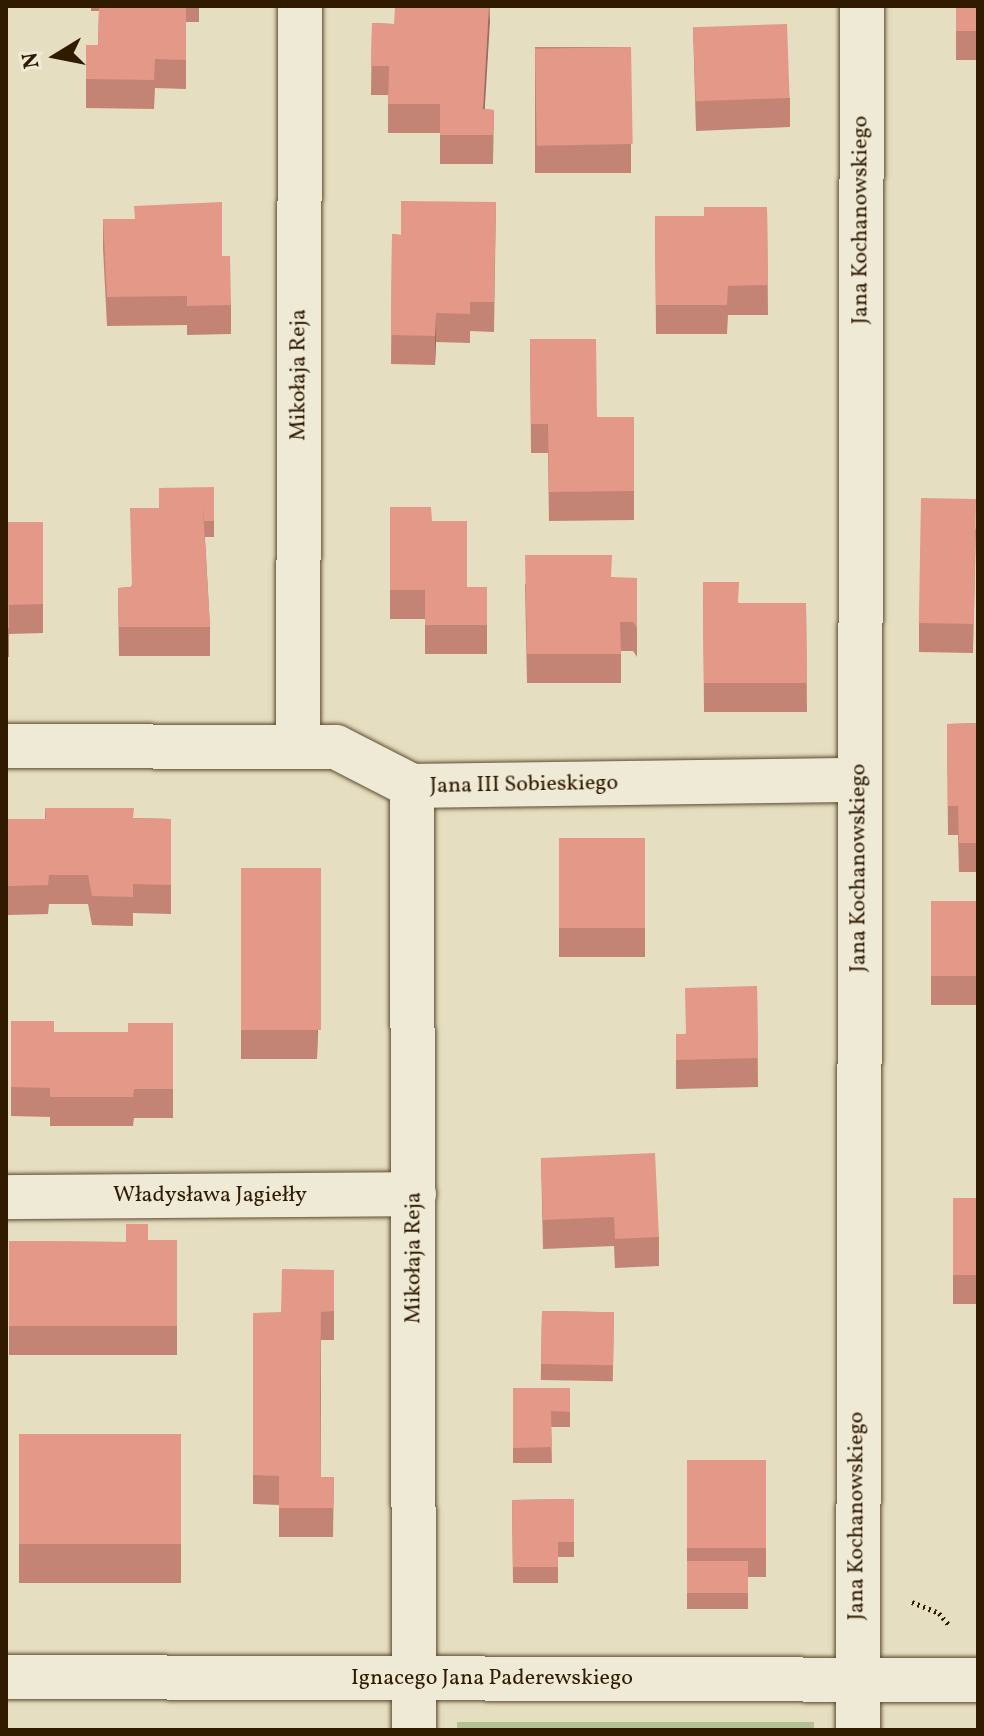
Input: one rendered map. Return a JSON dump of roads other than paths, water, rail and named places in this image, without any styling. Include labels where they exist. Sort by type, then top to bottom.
[{"type":"street","name":"Mikołaja Reja","points":[[298,745],[300,6]]},
{"type":"street","name":"Jana Kochanowskiego","points":[[858,1730],[862,6]]},
{"type":"street","name":"Jana III Sobieskiego","points":[[6,746],[336,747],[412,786],[859,780]]},
{"type":"street","name":"Mikołaja Reja","points":[[412,786],[414,1730]]},
{"type":"street","name":"Władysława Jagiełły","points":[[6,1197],[414,1194]]},
{"type":"street","name":"Ignacego Jana Paderewskiego","points":[[6,1677],[978,1680]]}]
